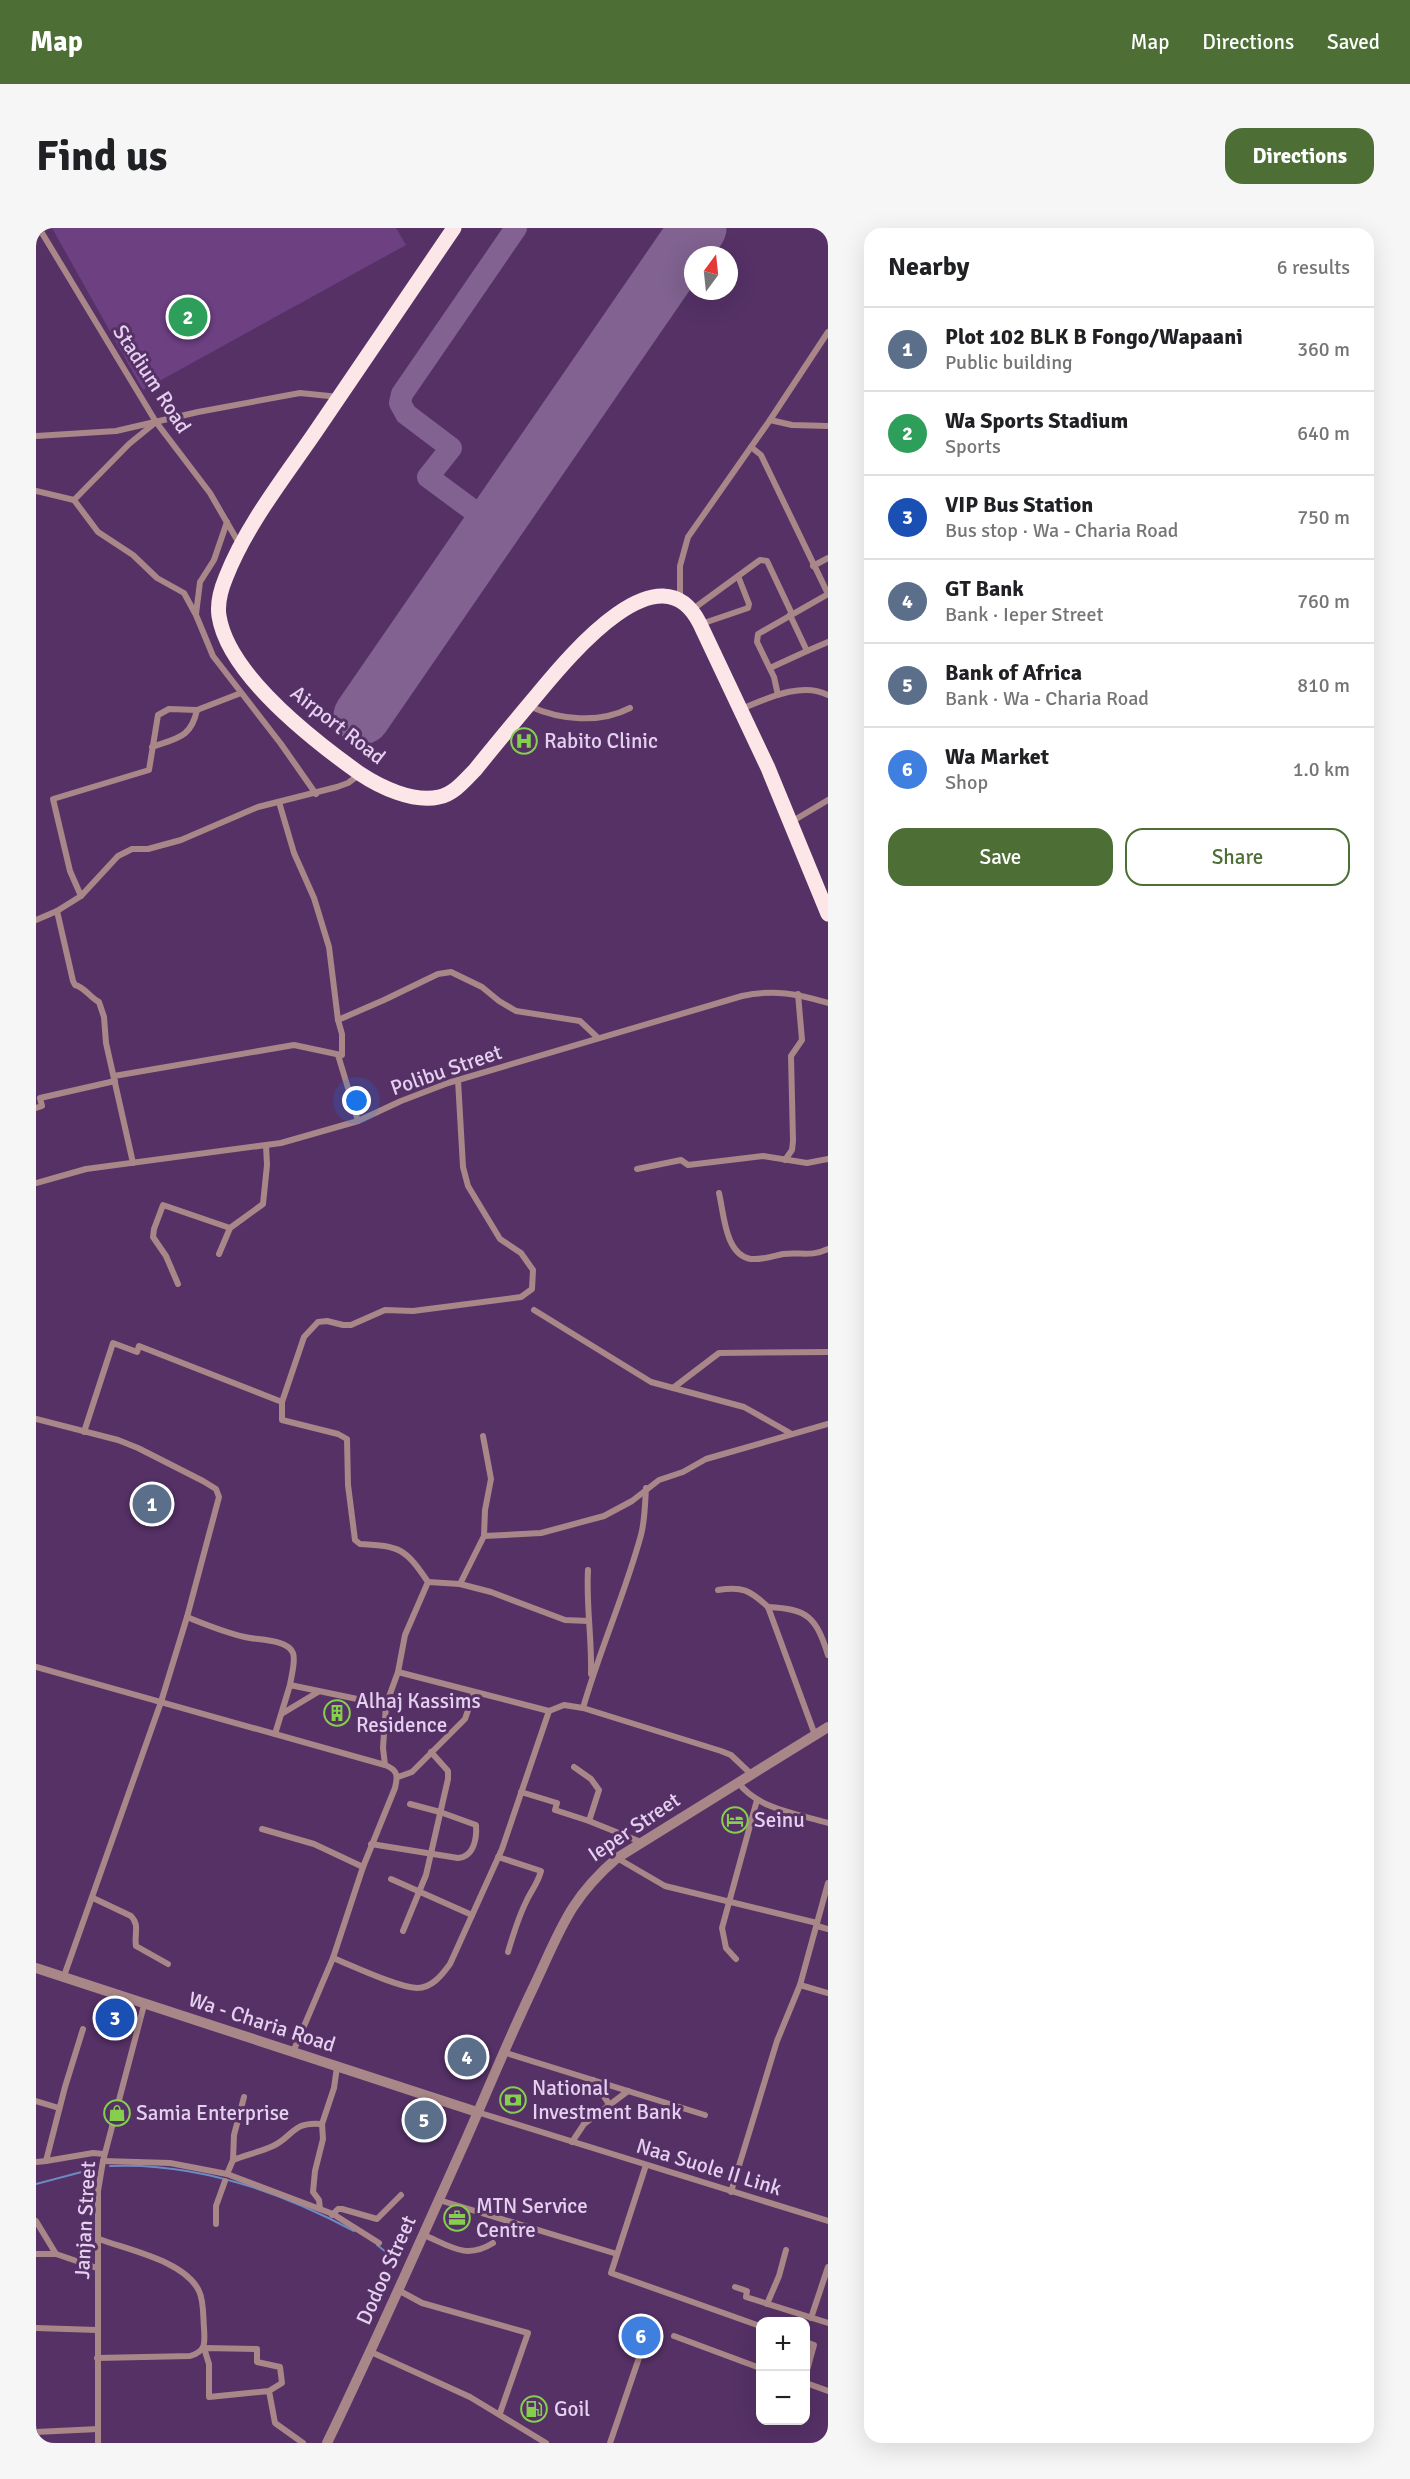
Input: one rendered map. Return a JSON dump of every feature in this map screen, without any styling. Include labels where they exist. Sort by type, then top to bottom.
[{"type":"highway","name":"Airport Road","points":[[454,228],[240,546],[219,595],[219,616],[226,638],[243,666],[273,702],[312,737],[360,774],[402,794],[421,799],[441,797],[458,787],[475,770],[577,648],[604,624],[647,598],[664,595],[680,599]]},
{"type":"highway","points":[[680,599],[693,609],[740,709],[828,914]]},
{"type":"street","name":"Stadium Road","points":[[39,228],[156,422],[210,493],[240,546]]},
{"type":"street","points":[[680,599],[680,566],[688,537],[828,332]]},
{"type":"street","points":[[36,436],[116,430],[300,393],[339,397]]},
{"type":"street","points":[[770,420],[792,425],[828,426]]},
{"type":"street","points":[[74,501],[129,444],[156,422]]},
{"type":"street","points":[[751,447],[761,455],[828,594],[758,634],[757,642],[770,668],[778,695]]},
{"type":"street","points":[[36,491],[74,501],[98,532],[133,555],[157,578],[184,593],[213,656],[281,744],[316,794]]},
{"type":"street","points":[[196,615],[200,582],[214,560],[227,522]]},
{"type":"street","points":[[813,566],[828,558]]},
{"type":"street","points":[[693,609],[760,560],[767,561],[807,651]]},
{"type":"street","points":[[700,624],[748,608],[749,604],[738,576]]},
{"type":"street","points":[[770,668],[828,642]]},
{"type":"street","points":[[740,709],[778,695],[811,689],[828,695]]},
{"type":"street","points":[[81,896],[70,871],[53,799],[149,770],[158,715],[170,709],[197,710],[241,693]]},
{"type":"street","points":[[528,705],[548,714],[589,718],[615,716],[630,708]]},
{"type":"street","points":[[152,747],[182,737],[194,726],[197,710]]},
{"type":"street","points":[[36,920],[57,911],[81,896],[118,856],[132,849],[148,849],[182,840],[258,807],[316,794],[348,783],[360,774]]},
{"type":"street","points":[[790,823],[828,800]]},
{"type":"street","points":[[279,802],[294,853],[314,898],[329,947],[338,1020],[342,1034],[342,1055]]},
{"type":"street","points":[[57,911],[73,981],[92,999],[99,1002],[104,1017],[106,1043],[133,1163]]},
{"type":"street","points":[[338,1020],[438,974],[451,972],[482,987],[516,1011],[580,1021],[598,1038]]},
{"type":"street","name":"Polibu Street","points":[[36,1183],[86,1169],[266,1145],[305,1137],[358,1121],[401,1101],[458,1080],[749,994],[771,991],[798,994],[828,1003]]},
{"type":"street","points":[[785,1160],[792,1150],[793,1141],[791,1056],[802,1040],[798,994]]},
{"type":"street","points":[[36,1108],[42,1106],[40,1098],[114,1078],[294,1045],[342,1055]]},
{"type":"street","points":[[342,1055],[338,1054],[358,1121]]},
{"type":"street","points":[[428,1582],[415,1563],[399,1549],[390,1545],[357,1543],[348,1485],[346,1439],[338,1434],[282,1420],[282,1402],[304,1337],[318,1322],[351,1324],[385,1310],[413,1311],[521,1297],[532,1289],[533,1270],[521,1253],[500,1239],[465,1177],[458,1080]]},
{"type":"street","points":[[219,1254],[230,1228],[263,1204],[267,1165],[266,1145]]},
{"type":"street","points":[[637,1169],[681,1160],[688,1165],[763,1156],[807,1163],[828,1160]]},
{"type":"street","points":[[719,1192],[733,1247],[742,1256],[760,1259],[790,1254],[814,1255],[828,1249]]},
{"type":"street","points":[[178,1284],[166,1256],[153,1237],[163,1205],[230,1228]]},
{"type":"street","points":[[534,1310],[651,1382],[744,1407],[790,1433]]},
{"type":"street","points":[[84,1432],[113,1343],[137,1352],[139,1346],[282,1402]]},
{"type":"street","points":[[673,1388],[718,1353],[828,1352]]},
{"type":"street","points":[[36,1419],[138,1448],[216,1489],[219,1497],[187,1617],[161,1702],[64,1976]]},
{"type":"street","points":[[484,1536],[541,1533],[604,1516],[632,1501],[659,1480],[683,1472],[706,1459],[790,1433],[828,1424]]},
{"type":"street","points":[[460,1584],[484,1536],[485,1510],[491,1479],[483,1436]]},
{"type":"street","points":[[583,1708],[642,1532],[646,1488]]},
{"type":"street","points":[[588,1570],[591,1681]]},
{"type":"street","points":[[428,1582],[460,1584],[491,1592],[565,1620],[588,1621]]},
{"type":"street","points":[[385,1765],[383,1748],[386,1705],[398,1672],[405,1635],[428,1582]]},
{"type":"street","points":[[718,1590],[736,1587],[754,1594],[768,1607],[815,1735]]},
{"type":"street","points":[[768,1607],[795,1609],[812,1620],[822,1637],[828,1655]]},
{"type":"street","points":[[187,1617],[213,1628],[290,1648],[294,1654],[290,1685],[275,1734]]},
{"type":"street","points":[[36,1667],[392,1767],[398,1777],[392,1798],[371,1844],[333,1958],[293,2053]]},
{"type":"street","points":[[398,1672],[549,1711],[564,1705],[583,1708],[721,1751],[731,1755],[751,1774]]},
{"type":"street","points":[[290,1685],[386,1705]]},
{"type":"street","points":[[283,1713],[318,1692]]},
{"type":"street","points":[[398,1777],[412,1772],[465,1719],[474,1693]]},
{"type":"street","points":[[333,1958],[387,1979],[418,1988],[438,1980],[450,1964],[498,1857],[549,1711]]},
{"type":"street","name":"Ieper Street","points":[[477,2112],[571,1907],[595,1877],[641,1842],[828,1727]]},
{"type":"street","points":[[403,1931],[419,1892],[431,1853],[448,1779],[448,1771],[431,1752]]},
{"type":"street","points":[[574,1767],[591,1779],[599,1790],[589,1821]]},
{"type":"street","points":[[738,1782],[746,1794],[757,1800],[828,1823]]},
{"type":"street","points":[[521,1792],[556,1803],[555,1810],[641,1842]]},
{"type":"street","points":[[736,1959],[726,1948],[722,1928],[757,1800]]},
{"type":"street","points":[[371,1844],[463,1858],[470,1853],[474,1845],[476,1825],[410,1804]]},
{"type":"street","points":[[262,1829],[314,1844],[363,1867]]},
{"type":"street","points":[[498,1857],[541,1871],[515,1929],[508,1952]]},
{"type":"street","points":[[617,1858],[665,1886],[817,1924],[828,1929]]},
{"type":"street","points":[[391,1879],[472,1915]]},
{"type":"street","points":[[731,2192],[776,2043],[800,1985],[828,1883]]},
{"type":"street","points":[[93,1898],[136,1920],[136,1946],[168,1964]]},
{"type":"street","name":"Wa - Charia Road","points":[[36,1968],[477,2112]]},
{"type":"street","points":[[800,1985],[828,1993]]},
{"type":"street","name":"Janjan Street","points":[[98,2443],[97,2268],[99,2240],[97,2214],[103,2158],[144,2004]]},
{"type":"street","points":[[46,2161],[83,2029]]},
{"type":"street","points":[[503,2051],[705,2115]]},
{"type":"street","points":[[320,2209],[319,2200],[313,2193],[315,2171],[323,2139],[322,2124],[334,2088],[337,2067]]},
{"type":"street","points":[[592,2079],[609,2104]]},
{"type":"street","points":[[572,2142],[585,2124],[628,2091]]},
{"type":"street","points":[[216,2224],[216,2206],[232,2160],[234,2135],[244,2097]]},
{"type":"street","points":[[36,2101],[59,2108]]},
{"type":"street","name":"Naa Suole II Link","points":[[477,2112],[828,2221]]},
{"type":"street","name":"Dodoo Street","points":[[327,2443],[371,2352],[477,2112]]},
{"type":"street","points":[[232,2160],[274,2146],[298,2127],[310,2123],[322,2124]]},
{"type":"street","points":[[36,2162],[93,2153],[103,2158],[170,2163],[226,2177],[320,2209],[333,2214],[379,2242]]},
{"type":"street","points":[[646,2165],[611,2273],[756,2325]]},
{"type":"street","points":[[333,2214],[338,2209],[342,2209],[377,2219],[401,2195]]},
{"type":"street","points":[[439,2200],[616,2254]]},
{"type":"street","points":[[36,2221],[56,2254]]},
{"type":"street","points":[[424,2235],[458,2250],[471,2253],[481,2251],[493,2243]]},
{"type":"street","points":[[99,2240],[163,2262],[189,2277],[200,2292],[204,2348],[209,2364],[209,2397],[269,2391],[282,2383],[280,2367],[257,2362],[257,2349],[204,2348]]},
{"type":"street","points":[[767,2304],[779,2276],[786,2250]]},
{"type":"street","points":[[36,2254],[56,2254],[97,2268]]},
{"type":"street","points":[[811,2318],[828,2267]]},
{"type":"street","points":[[735,2287],[747,2291],[746,2297],[828,2323]]},
{"type":"street","points":[[398,2290],[422,2303],[528,2333],[500,2413]]},
{"type":"street","points":[[36,2328],[97,2330]]},
{"type":"street","points":[[674,2336],[756,2367]]},
{"type":"street","points":[[810,2344],[814,2345],[810,2359]]},
{"type":"street","points":[[97,2358],[190,2356],[200,2353],[204,2348]]},
{"type":"street","points":[[610,2443],[642,2349]]},
{"type":"street","points":[[371,2352],[470,2397],[500,2413],[546,2443]]},
{"type":"street","points":[[810,2385],[828,2391]]},
{"type":"street","points":[[269,2391],[275,2423],[303,2443]]},
{"type":"street","points":[[36,2432],[98,2429]]},
{"type":"shaded area","points":[[52,228],[396,228],[406,245],[143,390]]},
{"type":"waterway","points":[[110,2166],[174,2169],[236,2182],[296,2203],[354,2231]]},
{"type":"waterway","points":[[36,2184],[93,2169]]},
{"type":"waterway","points":[[377,2245],[386,2252]]},
{"type":"taxiway","points":[[493,525],[428,477],[451,448],[406,414],[400,403],[402,394],[516,228]]},
{"type":"runway","points":[[362,716],[698,228]]},
{"type":"place","name":"Wa Sports Stadium","points":[[188,317]]},
{"type":"place","name":"Rabito Clinic","points":[[524,741]]},
{"type":"place","name":"Plot 102 BLK B Fongo/Wapaani","points":[[152,1504]]},
{"type":"place","name":"Alhaj Kassims Residence","points":[[337,1713]]},
{"type":"place","name":"Seinu","points":[[735,1820]]},
{"type":"place","name":"VIP Bus Station","points":[[115,2018]]},
{"type":"place","name":"GT Bank","points":[[467,2057]]},
{"type":"place","name":"National Investment Bank","points":[[513,2100]]},
{"type":"place","name":"Samia Enterprise","points":[[117,2113]]},
{"type":"place","name":"Bank of Africa","points":[[424,2120]]},
{"type":"place","name":"MTN Service Centre","points":[[457,2218]]},
{"type":"place","name":"Wa Market","points":[[641,2336]]},
{"type":"place","name":"Goil","points":[[534,2409]]}]
